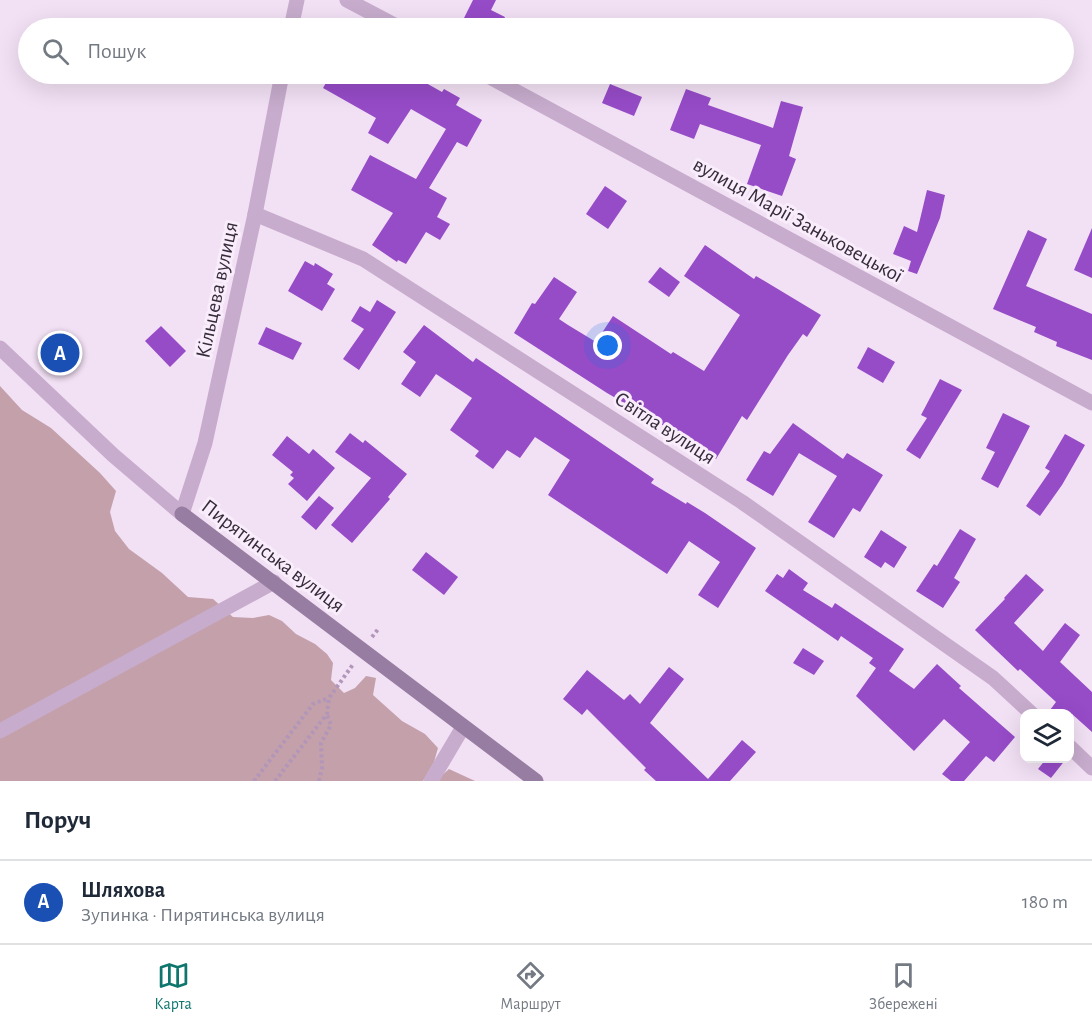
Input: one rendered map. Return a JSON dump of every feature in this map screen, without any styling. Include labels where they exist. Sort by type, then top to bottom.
[{"type":"main road","name":"Пирятинська вулиця","points":[[182,514],[536,781]]},
{"type":"street","points":[[293,18],[297,0]]},
{"type":"street","points":[[347,0],[381,18]]},
{"type":"street","name":"Кільцева вулиця","points":[[182,514],[205,443],[255,214],[280,84]]},
{"type":"street","name":"вулиця Марії Заньковецької","points":[[502,84],[1092,404]]},
{"type":"street","name":"Світла вулиця","points":[[255,214],[363,259],[742,502],[993,678],[1027,709]]},
{"type":"street","name":"Пирятинська вулиця","points":[[0,348],[113,455],[182,514]]},
{"type":"street","points":[[0,731],[274,582]]},
{"type":"street","points":[[431,781],[464,727]]},
{"type":"street","points":[[1074,751],[1092,768]]},
{"type":"path","points":[[254,781],[313,704],[329,698],[327,714],[331,725],[321,743],[322,768],[319,781]]},
{"type":"path","points":[[275,781],[327,714]]},
{"type":"shaded area","points":[[0,386],[22,410],[51,428],[100,473],[116,491],[110,512],[115,531],[129,549],[162,573],[188,597],[213,599],[233,617],[253,618],[269,615],[282,621],[296,634],[315,644],[327,654],[333,663],[331,680],[344,693],[355,688],[366,676],[376,678],[373,695],[402,721],[425,734],[438,748],[434,762],[423,781],[0,781]]},
{"type":"shaded area","points":[[449,769],[475,781],[436,781]]},
{"type":"building","points":[[473,0],[496,0],[491,10],[505,17],[505,18],[464,18]]},
{"type":"building","points":[[325,84],[428,84],[442,92],[444,89],[460,98],[456,105],[482,120],[467,147],[457,142],[429,188],[447,198],[437,217],[450,224],[440,240],[426,232],[406,264],[398,260],[397,262],[372,245],[393,213],[351,190],[370,155],[416,179],[446,129],[411,109],[388,144],[368,133],[376,118],[323,88]]},
{"type":"building","points":[[610,84],[642,97],[634,116],[602,103]]},
{"type":"building","points":[[686,89],[711,98],[708,105],[773,128],[781,101],[803,107],[789,156],[796,159],[782,196],[747,184],[761,145],[700,124],[694,139],[670,130]]},
{"type":"building","points":[[605,186],[627,201],[608,229],[586,214]]},
{"type":"building","points":[[927,190],[945,195],[940,218],[917,274],[908,271],[911,261],[893,254],[904,226],[917,232]]},
{"type":"building","points":[[1092,228],[1092,278],[1074,270]]},
{"type":"building","points":[[1028,230],[1047,239],[1026,286],[1092,314],[1092,360],[1056,346],[1057,342],[1034,332],[1036,327],[993,309]]},
{"type":"building","points":[[705,245],[754,279],[756,276],[821,315],[807,337],[803,334],[788,355],[747,420],[742,416],[716,459],[514,333],[532,303],[535,304],[554,277],[577,292],[559,319],[568,325],[596,342],[613,316],[671,354],[673,352],[704,371],[740,315],[684,276]]},
{"type":"building","points":[[305,261],[314,266],[315,263],[333,274],[327,284],[335,289],[322,311],[288,291]]},
{"type":"building","points":[[660,267],[680,282],[669,297],[648,282]]},
{"type":"building","points":[[377,300],[396,312],[359,370],[343,359],[364,329],[351,321],[360,306],[370,312]]},
{"type":"building","points":[[424,325],[473,362],[476,358],[654,479],[651,483],[705,513],[756,548],[718,608],[698,595],[720,562],[689,541],[667,574],[548,495],[570,460],[535,437],[520,458],[507,450],[493,469],[475,456],[479,451],[450,430],[472,398],[436,374],[420,397],[401,384],[416,362],[403,352]]},
{"type":"building","points":[[161,326],[186,351],[170,367],[145,341]]},
{"type":"building","points":[[266,327],[302,343],[293,360],[258,344]]},
{"type":"building","points":[[868,347],[895,362],[883,383],[857,368]]},
{"type":"building","points":[[940,379],[962,390],[920,459],[906,450],[927,418],[921,415]]},
{"type":"building","points":[[1003,413],[1030,426],[998,488],[981,479],[995,452],[986,448]]},
{"type":"building","points":[[793,423],[843,459],[847,453],[883,475],[860,512],[853,508],[834,538],[808,522],[837,476],[799,453],[773,496],[746,480],[764,451],[770,454]]},
{"type":"building","points":[[350,433],[363,443],[365,440],[407,474],[388,497],[390,499],[352,543],[331,525],[371,478],[335,452]]},
{"type":"building","points":[[1065,434],[1085,445],[1062,485],[1040,516],[1026,506],[1050,471],[1045,468]]},
{"type":"building","points":[[287,436],[309,454],[313,449],[335,468],[307,501],[288,484],[294,478],[290,475],[293,472],[272,455]]},
{"type":"building","points":[[319,496],[334,508],[316,530],[301,517]]},
{"type":"building","points":[[960,529],[976,539],[954,578],[960,582],[943,608],[916,591],[934,564],[937,566]]},
{"type":"building","points":[[881,530],[907,547],[894,568],[885,562],[881,568],[864,557]]},
{"type":"building","points":[[426,552],[458,577],[444,595],[412,570]]},
{"type":"building","points":[[789,569],[808,583],[803,590],[832,608],[835,603],[904,649],[889,671],[914,689],[937,664],[961,686],[959,688],[1015,737],[994,762],[986,756],[964,781],[951,781],[942,774],[970,742],[944,719],[914,751],[856,696],[876,668],[869,663],[873,658],[841,636],[838,641],[765,591],[777,574],[783,578]]},
{"type":"building","points":[[1026,574],[1044,590],[1014,623],[1043,651],[1065,623],[1080,635],[1060,662],[1092,692],[1092,732],[1074,716],[1074,709],[1051,709],[1056,702],[1020,669],[1018,671],[975,630]]},
{"type":"building","points":[[803,648],[824,661],[814,675],[793,663]]},
{"type":"building","points":[[669,667],[684,679],[650,723],[708,779],[742,740],[756,752],[730,781],[656,781],[587,709],[582,715],[563,699],[587,670],[624,700],[630,694],[640,704]]},
{"type":"building","points":[[1043,763],[1063,763],[1051,778],[1038,769]]},
{"type":"place","name":"Шляхова","points":[[60,353]]}]
